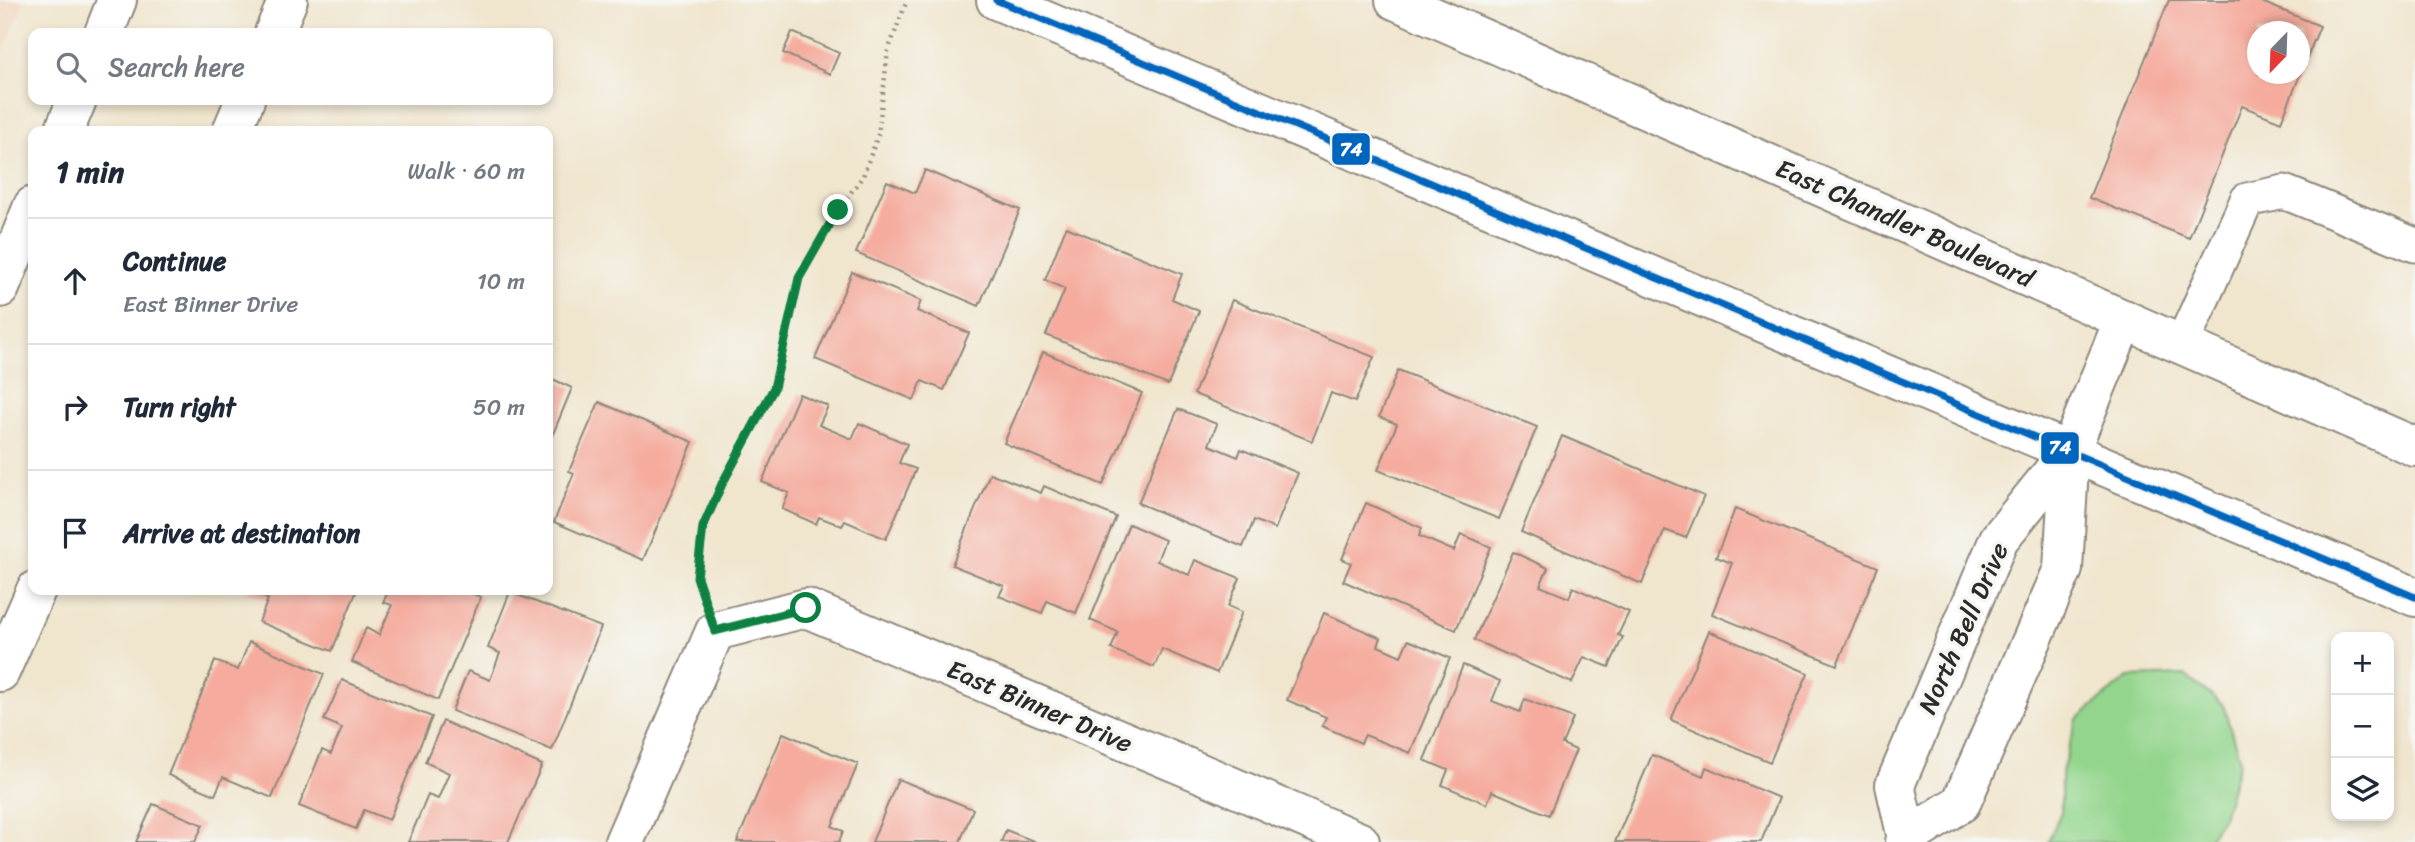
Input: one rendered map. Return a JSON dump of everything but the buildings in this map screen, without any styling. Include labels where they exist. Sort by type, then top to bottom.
[{"type":"main road","points":[[106,28],[117,0]]},
{"type":"main road","points":[[276,28],[288,0]]},
{"type":"main road","points":[[996,0],[2415,597]]},
{"type":"main road","name":"East Chandler Boulevard","points":[[1395,0],[2415,447]]},
{"type":"main road","points":[[66,126],[75,105]]},
{"type":"main road","points":[[234,126],[244,105]]},
{"type":"main road","points":[[0,288],[28,218]]},
{"type":"main road","points":[[2070,451],[2124,319]]},
{"type":"main road","name":"North Bell Drive","points":[[2070,451],[2063,569],[1961,803],[1906,840],[1895,785],[1999,539],[2070,451]]},
{"type":"main road","points":[[0,672],[34,595]]},
{"type":"main road","name":"East Binner Drive","points":[[715,631],[806,608],[1360,842]]},
{"type":"main road","points":[[624,842],[715,631]]},
{"type":"lane","points":[[2182,344],[2247,200],[2284,192],[2415,245]]},
{"type":"path","points":[[715,631],[697,577],[703,527],[722,484],[774,388],[799,278],[838,210],[863,176],[878,135],[888,51],[907,0]]},
{"type":"shaded area","points":[[0,0],[25,0],[0,60]]},
{"type":"green space","points":[[2185,675],[2223,705],[2240,760],[2223,817],[2206,842],[2048,842],[2061,812],[2061,775],[2077,719],[2129,677]]},
{"type":"transit line","name":"74","points":[[996,0],[2415,597]]},
{"type":"route","points":[[806,608],[715,631],[697,577],[703,527],[722,484],[774,388],[799,278],[838,210]]}]
